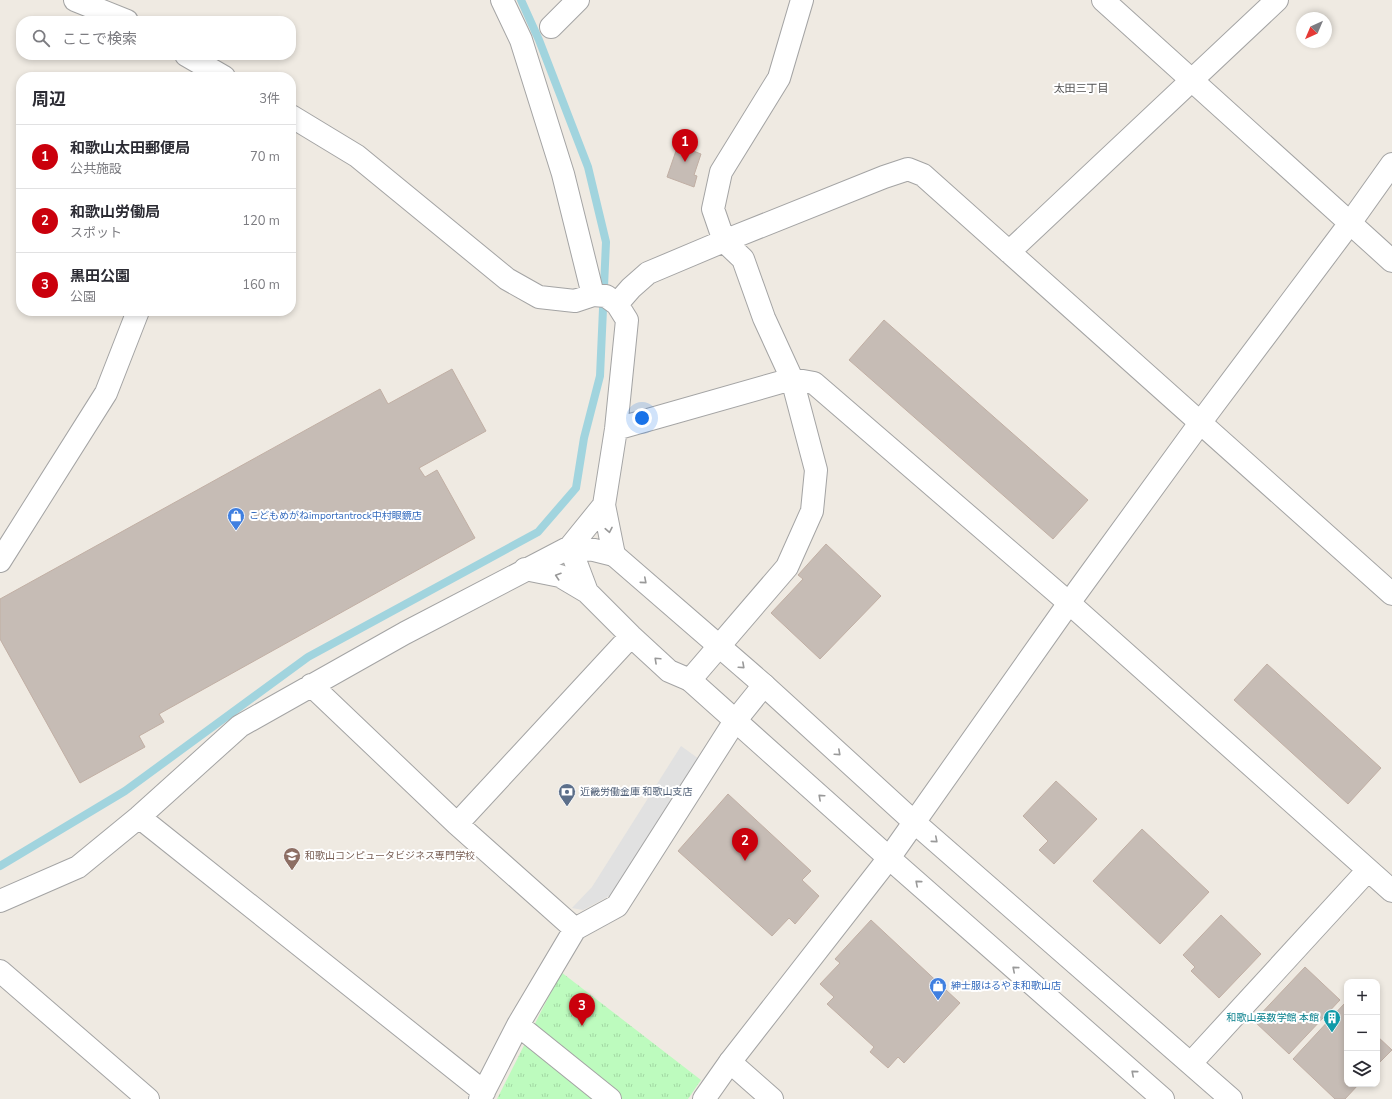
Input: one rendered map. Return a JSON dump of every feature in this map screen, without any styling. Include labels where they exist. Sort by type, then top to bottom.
[{"type":"street","points":[[75,0],[115,16]]},
{"type":"street","points":[[502,0],[521,40],[563,174],[593,295]]},
{"type":"street","points":[[551,27],[578,0]]},
{"type":"street","points":[[690,680],[787,567],[812,511],[816,470],[792,378],[764,318],[743,258],[724,241],[713,208],[721,172],[779,78],[802,0]]},
{"type":"street","points":[[1103,0],[1392,261]]},
{"type":"street","points":[[1009,252],[1191,79],[1277,0]]},
{"type":"street","points":[[195,60],[215,72]]},
{"type":"street","points":[[296,119],[357,156],[507,279],[538,297],[574,301],[593,295],[606,296],[617,304],[627,320],[616,429],[604,505],[614,555]]},
{"type":"street","points":[[704,1099],[730,1062],[889,858],[1069,603],[1392,164]]},
{"type":"street","points":[[617,304],[631,288],[648,273],[724,241],[884,177],[908,169],[923,175],[1392,594]]},
{"type":"street","points":[[0,561],[106,393],[136,316]]},
{"type":"street","points":[[616,429],[792,378],[814,383],[1069,603],[1392,892]]},
{"type":"street","points":[[0,902],[78,867],[139,817],[240,726],[310,685],[570,547],[604,505]]},
{"type":"street","points":[[570,547],[594,550],[614,555],[719,645],[914,822],[1231,1099]]},
{"type":"street","points":[[570,547],[587,592]]},
{"type":"street","points":[[526,570],[560,576],[587,592],[669,671],[690,680],[889,858],[1163,1099]]},
{"type":"street","points":[[457,824],[631,636]]},
{"type":"street","points":[[310,685],[457,824],[574,929]]},
{"type":"street","points":[[139,817],[482,1095],[518,1025],[574,929],[617,906],[735,721],[764,685]]},
{"type":"street","points":[[1190,1063],[1368,870]]},
{"type":"street","points":[[0,971],[148,1099]]},
{"type":"street","points":[[518,1025],[610,1099]]},
{"type":"street","points":[[730,1062],[772,1099]]},
{"type":"green space","points":[[561,972],[701,1080],[688,1099],[497,1099]]},
{"type":"shaded area","points":[[681,746],[699,759],[613,894],[583,910],[572,908],[592,887]]},
{"type":"building","points":[[678,145],[701,154],[694,175],[697,176],[694,187],[667,177]]},
{"type":"building","points":[[884,320],[1088,500],[1053,539],[849,360]]},
{"type":"building","points":[[452,369],[486,431],[419,468],[425,477],[437,470],[475,538],[159,714],[164,722],[139,736],[145,747],[80,783],[0,639],[0,599],[380,389],[388,404]]},
{"type":"building","points":[[826,544],[881,596],[820,659],[771,613],[803,579],[798,575]]},
{"type":"building","points":[[1267,664],[1381,768],[1348,804],[1234,700]]},
{"type":"building","points":[[1056,781],[1097,819],[1054,864],[1039,850],[1048,841],[1023,816]]},
{"type":"building","points":[[728,794],[811,871],[802,880],[819,896],[795,924],[789,918],[772,936],[678,851]]},
{"type":"building","points":[[1142,829],[1209,892],[1160,944],[1093,881]]},
{"type":"building","points":[[1221,915],[1261,954],[1219,998],[1191,971],[1195,967],[1183,955]]},
{"type":"building","points":[[871,920],[960,1003],[904,1063],[898,1057],[888,1068],[870,1052],[874,1047],[827,1004],[834,997],[820,984],[840,963],[835,959]]},
{"type":"building","points":[[1305,967],[1340,1000],[1289,1054],[1254,1021]]},
{"type":"building","name":"和歌山英数学館 本館","points":[[1344,1004],[1344,1087],[1356,1087],[1345,1099],[1335,1099],[1293,1059]]},
{"type":"building","points":[[1380,1039],[1392,1050],[1380,1062]]},
{"type":"waterway","points":[[0,866],[125,791],[308,657],[538,532],[576,488],[584,438],[600,376],[606,242],[588,167],[539,40],[521,0]]},
{"type":"place","name":"和歌山太田郵便局","points":[[685,162]]},
{"type":"place","name":"こどもめがねimportantrock中村眼鏡店","points":[[236,531]]},
{"type":"place","name":"近畿労働金庫 和歌山支店","points":[[567,807]]},
{"type":"place","name":"和歌山労働局","points":[[745,861]]},
{"type":"place","name":"和歌山コンピュータビジネス専門学校","points":[[292,871]]},
{"type":"place","name":"紳士服はるやま和歌山店","points":[[938,1001]]},
{"type":"place","name":"黒田公園","points":[[582,1026]]},
{"type":"place","name":"和歌山英数学館 本館","points":[[1332,1033]]},
{"type":"district","name":"太田三丁目","points":[[1081,88]]}]
